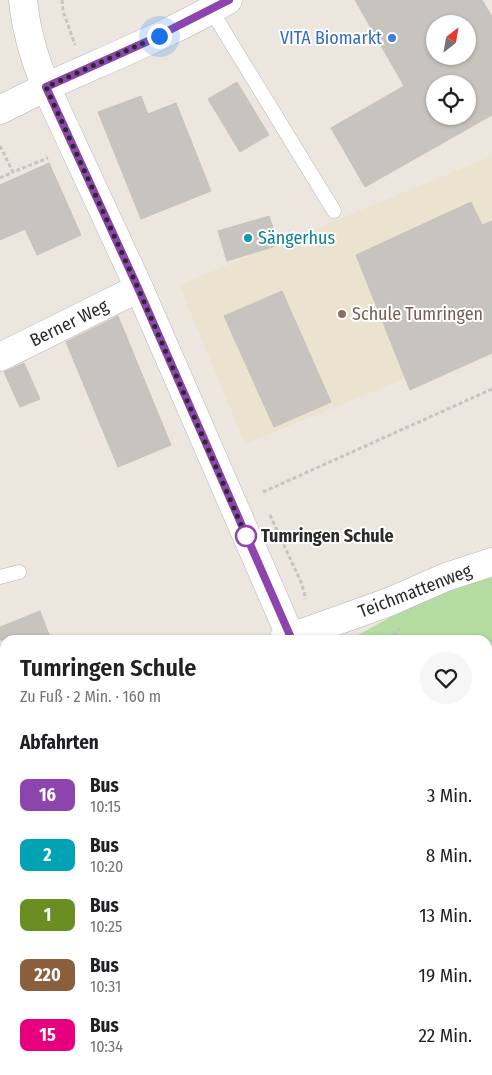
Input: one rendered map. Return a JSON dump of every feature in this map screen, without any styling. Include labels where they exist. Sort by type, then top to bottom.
[{"type":"street","points":[[23,0],[32,48],[46,87],[138,288],[287,635]]},
{"type":"street","points":[[0,110],[146,42],[220,5]]},
{"type":"street","name":"Berner Weg","points":[[0,357],[138,288]]},
{"type":"street","name":"Teichmattenweg","points":[[300,635],[389,602],[446,577],[492,562]]},
{"type":"lane","points":[[220,5],[334,211]]},
{"type":"lane","points":[[0,577],[19,572]]},
{"type":"path","points":[[62,0],[63,11],[85,69]]},
{"type":"path","points":[[0,146],[13,172]]},
{"type":"path","points":[[0,178],[74,147]]},
{"type":"path","points":[[263,492],[492,389]]},
{"type":"shaded area","name":"Schule Tumringen","points":[[492,156],[492,343],[245,444],[179,285]]},
{"type":"green space","points":[[492,561],[492,635],[358,635]]},
{"type":"building","points":[[355,0],[482,0],[492,17],[492,115],[476,124],[476,75],[426,75],[426,125],[474,125],[365,187],[331,128],[404,86]]},
{"type":"building","points":[[237,82],[269,135],[240,152],[208,99]]},
{"type":"building","points":[[141,96],[148,114],[176,103],[211,191],[141,219],[98,112]]},
{"type":"building","points":[[49,163],[81,235],[37,255],[25,229],[0,240],[0,185]]},
{"type":"building","points":[[471,202],[482,225],[492,221],[492,353],[410,390],[356,255]]},
{"type":"building","name":"Sängerhus","points":[[269,216],[279,245],[227,261],[218,231]]},
{"type":"building","points":[[282,291],[331,402],[274,427],[224,316]]},
{"type":"building","points":[[118,316],[171,445],[118,467],[66,342]]},
{"type":"building","points":[[24,363],[40,399],[20,407],[4,372]]},
{"type":"building","points":[[40,611],[49,635],[0,635],[0,627]]},
{"type":"bus line","name":"16","points":[[229,0],[146,42],[46,87],[138,288],[290,635]]},
{"type":"place","name":"VITA Biomarkt","points":[[392,38]]},
{"type":"place","name":"Sängerhus","points":[[248,238]]},
{"type":"place","name":"Schule Tumringen","points":[[342,314]]},
{"type":"place","name":"Tumringen Schule","points":[[246,536]]},
{"type":"route","points":[[159,36],[46,87],[138,288],[246,536]]}]
